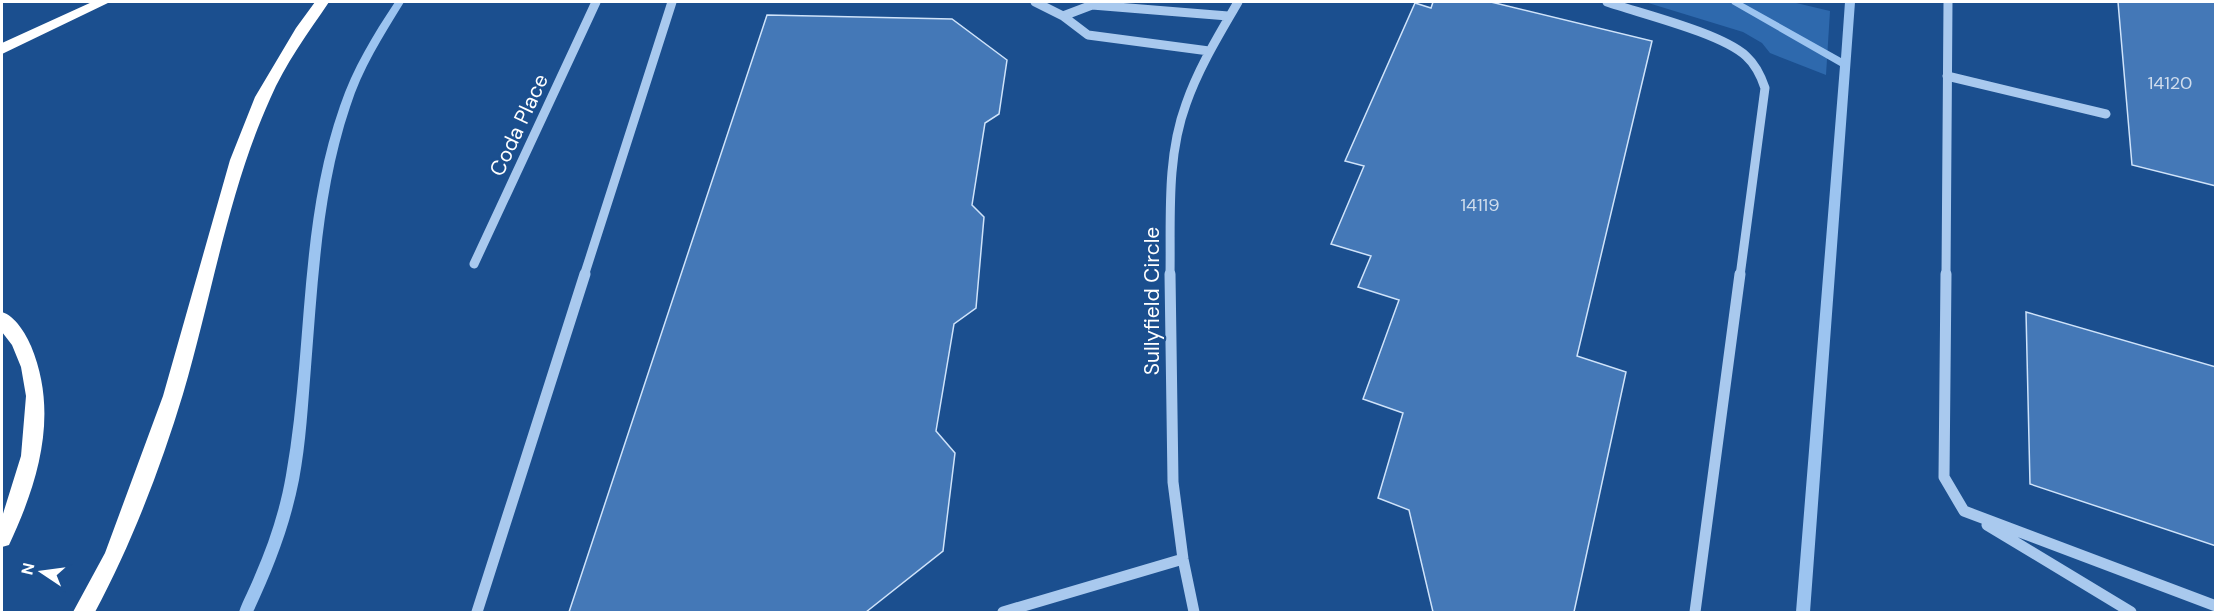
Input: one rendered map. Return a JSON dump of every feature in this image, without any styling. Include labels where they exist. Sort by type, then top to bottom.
[{"type":"highway","points":[[2,49],[103,2]]},
{"type":"highway","points":[[84,612],[114,556],[173,396],[238,160],[263,97],[303,28],[322,2]]},
{"type":"highway","points":[[2,319],[23,350],[36,385],[36,426],[25,477],[2,538]]},
{"type":"street","name":"Coda Place","points":[[474,264],[596,2]]},
{"type":"street","points":[[477,612],[672,2]]},
{"type":"street","points":[[1035,2],[1063,16],[1088,35],[1209,51]]},
{"type":"street","name":"Sullyfield Circle","points":[[1194,612],[1183,560],[1173,482],[1170,279],[1172,169],[1185,106],[1209,51],[1238,2]]},
{"type":"street","points":[[1607,2],[1724,41],[1741,50],[1755,62],[1765,88],[1695,612]]},
{"type":"street","points":[[1948,2],[1944,477],[1964,511],[2131,612]]},
{"type":"street","points":[[1063,16],[1092,5],[1228,16]]},
{"type":"street","points":[[1947,76],[2106,114]]},
{"type":"street","points":[[1964,511],[2216,606]]},
{"type":"street","points":[[1003,612],[1183,560]]},
{"type":"shaded area","points":[[1645,2],[1792,2],[1830,11],[1826,75],[1770,53],[1762,43],[1743,32]]},
{"type":"building","points":[[1433,2],[1491,2],[1652,41],[1577,356],[1626,372],[1574,612],[1433,612],[1409,510],[1378,498],[1403,413],[1363,399],[1399,300],[1358,287],[1371,256],[1331,244],[1364,166],[1345,161],[1415,3],[1431,8]]},
{"type":"building","points":[[2118,2],[2216,2],[2216,186],[2132,165]]},
{"type":"building","points":[[767,15],[952,19],[1007,60],[999,114],[985,123],[972,205],[984,217],[976,308],[954,324],[936,431],[955,453],[943,551],[866,612],[569,612]]},
{"type":"building","points":[[2026,312],[2216,367],[2216,546],[2030,484]]},
{"type":"waterway","points":[[246,612],[277,537],[293,477],[312,280],[329,162],[345,106],[368,52],[399,2]]},
{"type":"waterway","points":[[1735,2],[1845,64]]},
{"type":"waterway","points":[[1803,612],[1850,2]]}]
